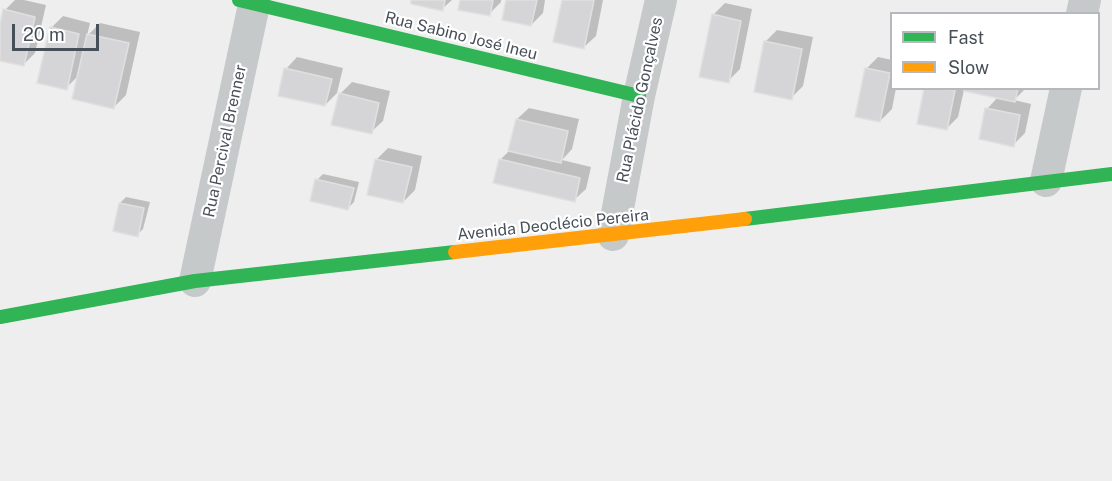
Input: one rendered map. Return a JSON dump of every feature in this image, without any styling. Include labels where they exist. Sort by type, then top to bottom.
[{"type":"street","name":"Rua Plácido Gonçalves","points":[[613,235],[639,96],[661,0]]},
{"type":"street","name":"Rua Sabino José Ineu","points":[[249,1],[639,96]]},
{"type":"street","name":"Rua Percival Brenner","points":[[195,281],[249,1]]},
{"type":"street","points":[[1046,181],[1066,90]]},
{"type":"street","name":"Avenida Deoclécio Pereira","points":[[0,317],[195,281],[613,235],[1112,174]]},
{"type":"building","points":[[411,0],[445,0],[443,11],[411,4]]},
{"type":"building","points":[[460,0],[493,0],[490,16],[458,10]]},
{"type":"building","points":[[506,0],[537,0],[531,26],[502,20]]},
{"type":"building","points":[[562,0],[594,0],[584,49],[553,42]]},
{"type":"building","points":[[3,9],[35,17],[24,66],[0,61],[0,24]]},
{"type":"building","points":[[712,14],[741,21],[729,83],[699,77]]},
{"type":"building","points":[[50,27],[79,34],[67,90],[37,83]]},
{"type":"building","points":[[87,34],[129,43],[114,109],[72,99]]},
{"type":"building","points":[[764,41],[802,49],[792,100],[754,92]]},
{"type":"building","points":[[284,68],[332,79],[325,106],[278,96]]},
{"type":"building","points":[[865,68],[890,73],[880,122],[855,117]]},
{"type":"building","points":[[924,90],[955,90],[947,130],[917,124]]},
{"type":"building","points":[[964,90],[1018,90],[1015,102]]},
{"type":"building","points":[[339,93],[379,103],[372,134],[331,125]]},
{"type":"building","points":[[985,108],[1020,115],[1014,147],[979,139]]},
{"type":"building","points":[[516,119],[568,131],[561,163],[508,151]]},
{"type":"building","points":[[375,159],[412,167],[403,203],[367,195]]},
{"type":"building","points":[[499,159],[580,178],[575,202],[493,183]]},
{"type":"building","points":[[315,179],[354,188],[348,210],[310,201]]},
{"type":"building","points":[[119,203],[144,208],[138,237],[113,231]]},
{"type":"traffic: fast","points":[[239,0],[639,96]]},
{"type":"traffic: fast","points":[[745,219],[1112,174]]},
{"type":"traffic: fast","points":[[0,317],[195,281],[455,252]]},
{"type":"traffic: slow","points":[[455,252],[745,219]]}]
